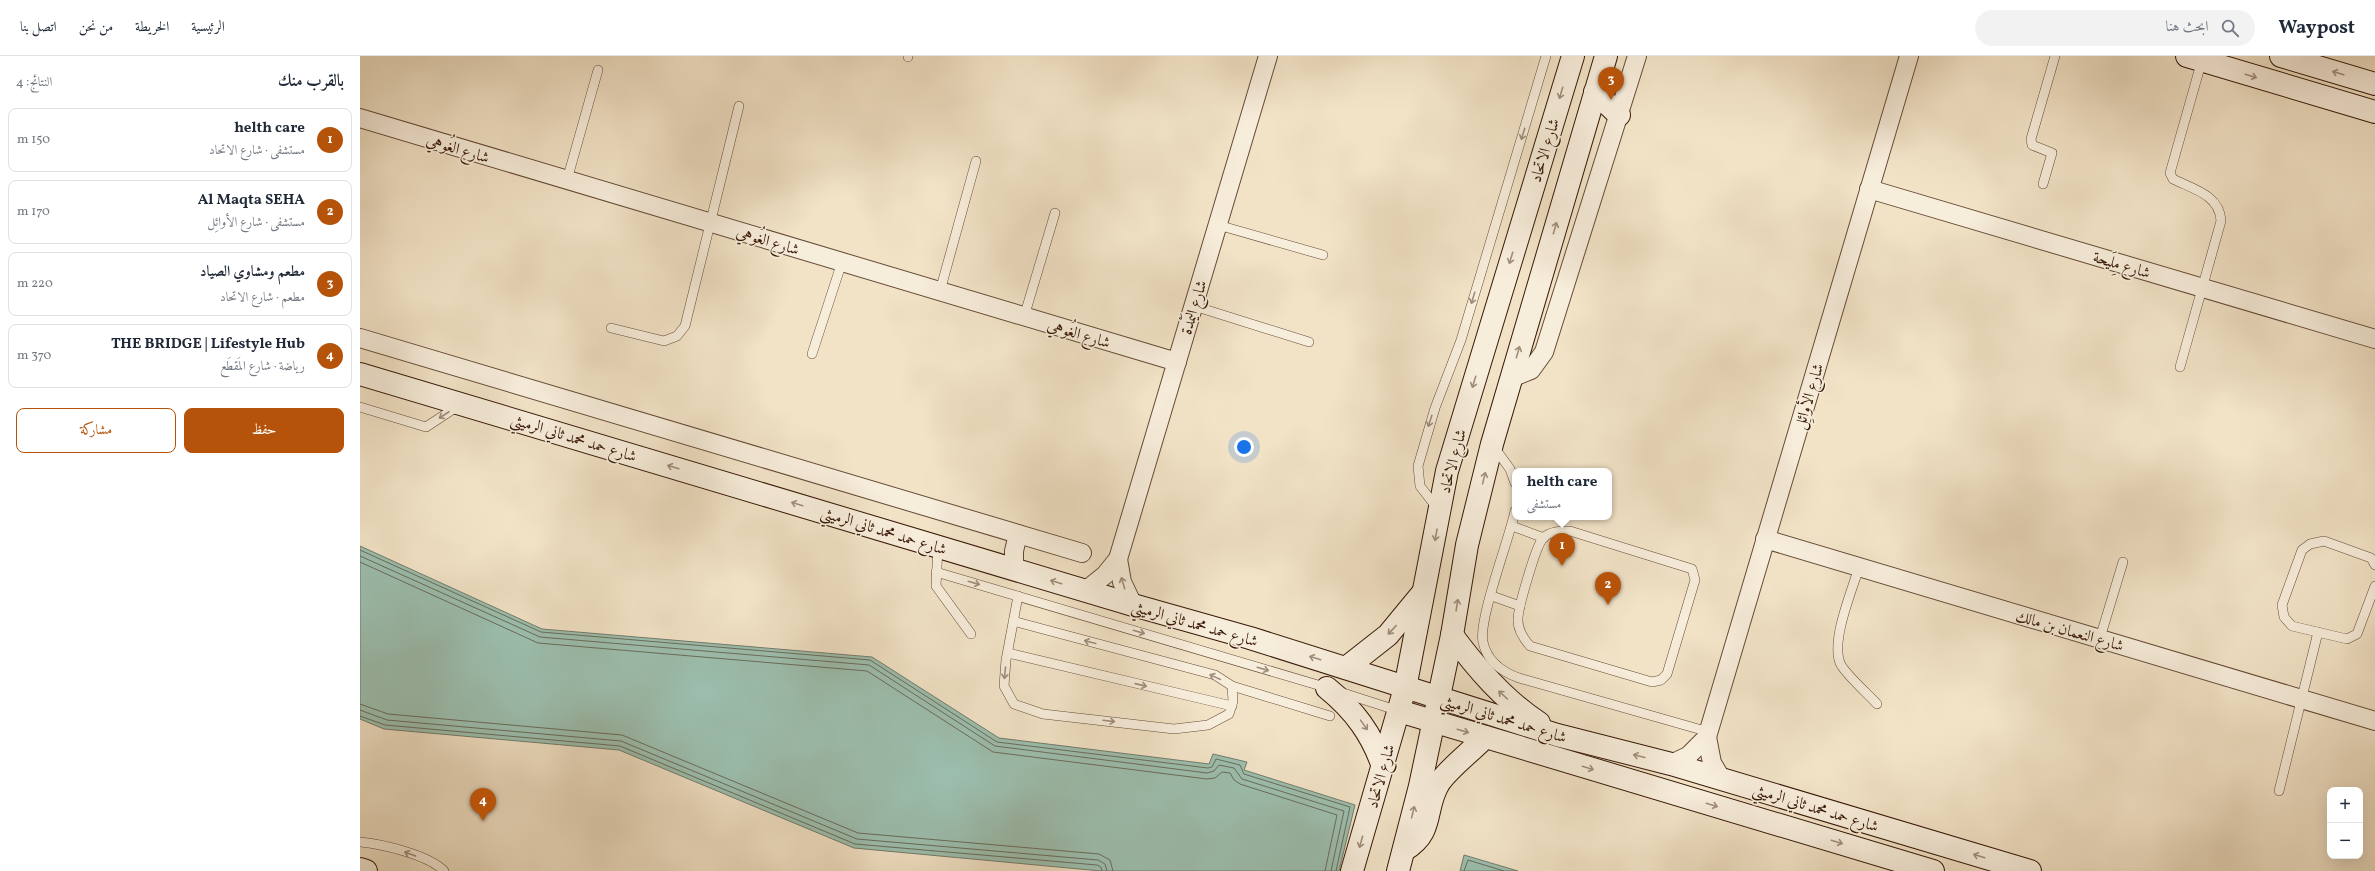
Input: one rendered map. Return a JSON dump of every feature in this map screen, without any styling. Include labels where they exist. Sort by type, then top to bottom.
[{"type":"main road","name":"شارع الاتحاد","points":[[1352,871],[1405,688],[1439,512],[1455,446],[1572,56]]},
{"type":"main road","name":"شارع الاتحاد","points":[[1398,871],[1434,722],[1452,635],[1467,545],[1492,444],[1606,56]]},
{"type":"main road","points":[[2281,56],[2375,84]]},
{"type":"main road","points":[[2194,58],[2233,63],[2375,112]]},
{"type":"main road","points":[[1595,92],[1619,115]]},
{"type":"main road","name":"شارع حمد محمد ثاني الرميثي","points":[[360,374],[1346,668],[1405,688],[1557,735],[1721,778],[2030,871]]},
{"type":"main road","points":[[1346,668],[1388,635],[1425,589]]},
{"type":"main road","points":[[1452,635],[1468,657],[1501,693],[1537,722],[1557,735]]},
{"type":"main road","points":[[1327,688],[1356,715],[1371,737],[1383,767]]},
{"type":"main road","name":"شارع حمد محمد ثاني الرميثي","points":[[1399,711],[1933,871]]},
{"type":"main road","points":[[1404,850],[1416,841],[1425,829],[1439,784],[1486,737]]},
{"type":"main road","points":[[360,870],[366,871]]},
{"type":"street","name":"شارع اليَمْدة","points":[[1085,591],[1105,575],[1118,559],[1268,56]]},
{"type":"street","points":[[1511,378],[1531,370],[1544,352],[1637,56]]},
{"type":"street","name":"شارع الأوائِل","points":[[1721,778],[1710,754],[1708,734],[1909,56]]},
{"type":"street","name":"شارع الغُوهي","points":[[360,118],[1177,362]]},
{"type":"street","name":"شارع مِلَيحة","points":[[1870,189],[2375,339]]},
{"type":"street","points":[[360,338],[1082,553]]},
{"type":"street","points":[[1014,569],[1014,551],[1018,534]]},
{"type":"street","name":"شارع النعمان بن مالك","points":[[1765,539],[2375,721]]},
{"type":"street","name":"شارع اليَمْدة","points":[[1118,559],[1122,582],[1133,605]]},
{"type":"street","name":"شارع الأوائِل","points":[[1671,764],[1688,756],[1708,734]]},
{"type":"lane","points":[[1439,512],[1420,486],[1418,466],[1432,415],[1461,340],[1546,56]]},
{"type":"lane","points":[[2043,184],[2052,153],[2032,145],[2031,139],[2055,56]]},
{"type":"lane","points":[[2180,367],[2221,221],[2221,212],[2212,198],[2172,179],[2170,173],[2194,58]]},
{"type":"lane","points":[[567,180],[598,70]]},
{"type":"lane","points":[[612,328],[664,341],[677,336],[685,326],[739,106]]},
{"type":"lane","points":[[940,291],[976,161]]},
{"type":"lane","points":[[1024,316],[1055,213]]},
{"type":"lane","points":[[1218,225],[1323,255]]},
{"type":"lane","points":[[812,354],[842,262]]},
{"type":"lane","points":[[1194,306],[1309,342]]},
{"type":"lane","points":[[360,406],[426,427],[461,404]]},
{"type":"lane","points":[[1492,444],[1512,475]]},
{"type":"lane","points":[[1513,520],[1484,621],[1483,642],[1487,652],[1500,668],[1519,678],[1708,734]]},
{"type":"lane","points":[[1512,526],[1544,538]]},
{"type":"lane","points":[[1570,531],[1688,566],[1692,569],[1695,580],[1667,674],[1662,680],[1652,682],[1530,646],[1519,628],[1520,606],[1544,538],[1555,532],[1570,531]]},
{"type":"lane","points":[[2375,565],[2371,558],[2324,541],[2310,544],[2302,550],[2282,605],[2284,617],[2292,626],[2347,639],[2357,634],[2375,586]]},
{"type":"lane","points":[[938,546],[936,586],[971,634]]},
{"type":"lane","points":[[2100,638],[2123,562]]},
{"type":"lane","points":[[1859,567],[1838,639],[1838,654],[1841,664],[1877,704]]},
{"type":"lane","name":"شارع حمد محمد ثاني الرميثي","points":[[936,572],[1327,688],[1399,711]]},
{"type":"lane","points":[[1018,596],[1004,686],[1014,704],[1043,714],[1174,729],[1208,725],[1230,714],[1232,706],[1232,686]]},
{"type":"lane","points":[[1492,596],[1520,606]]},
{"type":"lane","points":[[1013,621],[1215,675],[1232,686],[1330,716]]},
{"type":"lane","points":[[2278,791],[2318,632]]},
{"type":"lane","points":[[1008,653],[1232,706]]},
{"type":"lane","points":[[360,842],[408,853],[432,863],[444,871]]},
{"type":"water","points":[[360,546],[542,629],[872,657],[999,738],[1209,764],[1213,754],[1247,762],[1244,770],[1355,805],[1339,871],[1101,871],[854,848],[619,750],[384,729],[360,719]]},
{"type":"water","points":[[1464,855],[1518,871],[1460,871]]},
{"type":"place","name":"مطعم ومشاوي الصياد","points":[[1611,100]]},
{"type":"place","name":"helth care","points":[[1562,566]]},
{"type":"place","name":"Al Maqta SEHA","points":[[1608,605]]},
{"type":"place","name":"THE BRIDGE | Lifestyle Hub","points":[[483,821]]}]
